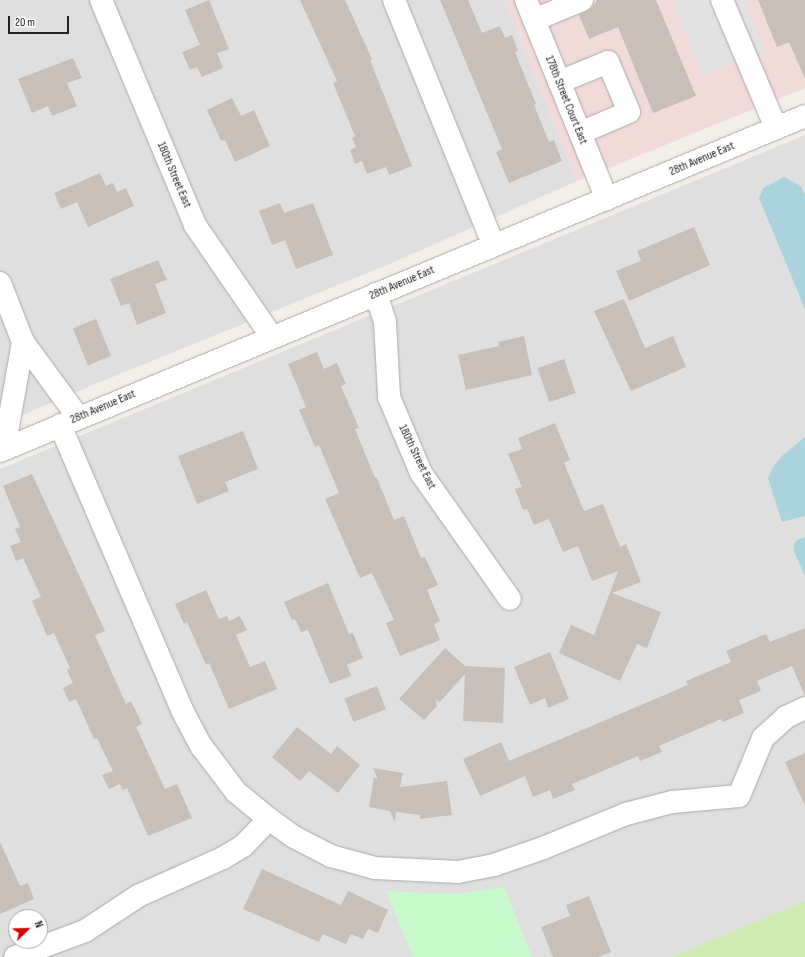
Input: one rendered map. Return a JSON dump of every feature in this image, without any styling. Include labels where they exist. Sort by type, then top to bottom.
[{"type":"street","name":"180th Street East","points":[[101,0],[195,225],[272,337]]},
{"type":"street","points":[[394,0],[493,244]]},
{"type":"street","points":[[530,10],[582,0]]},
{"type":"street","points":[[722,0],[776,128]]},
{"type":"street","name":"178th Street Court East","points":[[530,10],[607,199]]},
{"type":"street","points":[[560,82],[608,62],[629,112],[580,133]]},
{"type":"street","name":"28th Avenue East","points":[[2,450],[493,244],[607,199],[805,116]]},
{"type":"street","points":[[0,283],[23,342],[69,421],[194,735],[236,792],[294,837],[331,856],[375,868],[458,872],[494,865],[544,848],[626,814],[672,802],[739,796],[763,738],[786,717],[805,708]]},
{"type":"street","name":"180th Street East","points":[[376,294],[385,322],[389,397],[421,473],[510,599]]},
{"type":"street","points":[[2,450],[23,342]]},
{"type":"street","points":[[15,957],[85,931],[138,896],[223,858],[243,846],[269,819]]},
{"type":"shaded area","points":[[0,0],[504,0],[577,181],[392,263],[93,385],[0,425]]},
{"type":"shaded area","points":[[504,0],[805,0],[805,88],[577,181]]},
{"type":"shaded area","points":[[672,0],[744,0],[765,50],[703,76]]},
{"type":"shaded area","points":[[805,135],[805,901],[672,957],[0,957],[0,469]]},
{"type":"green space","points":[[504,887],[532,957],[413,957],[386,891],[456,894]]},
{"type":"green space","points":[[805,901],[805,957],[672,957]]},
{"type":"water","points":[[784,177],[801,186],[805,195],[805,309],[759,198],[763,188]]},
{"type":"water","points":[[805,437],[805,516],[782,522],[768,478],[773,467],[782,456]]},
{"type":"water","points":[[805,537],[805,576],[794,552],[794,545],[797,540]]},
{"type":"building","points":[[209,0],[229,49],[217,53],[223,68],[202,77],[197,67],[190,70],[182,52],[200,45],[185,10]]},
{"type":"building","points":[[300,0],[345,0],[372,59],[370,60],[412,166],[389,175],[386,167],[367,174],[362,161],[355,164],[350,150],[356,147],[352,138],[355,136],[333,83],[337,81]]},
{"type":"building","points":[[440,0],[468,0],[482,33],[500,26],[505,38],[512,35],[518,51],[515,52],[536,104],[534,105],[549,142],[554,140],[562,161],[509,183],[496,152],[502,149]]},
{"type":"building","points":[[597,0],[656,0],[696,96],[653,113],[618,27],[589,39],[579,15],[592,8]]},
{"type":"building","points":[[758,0],[805,0],[805,79],[789,42],[777,47]]},
{"type":"building","points":[[73,58],[82,78],[67,83],[77,106],[52,116],[48,106],[32,113],[18,79]]},
{"type":"building","points":[[232,98],[241,116],[254,110],[270,146],[235,162],[225,140],[221,141],[207,110]]},
{"type":"building","points":[[100,173],[106,186],[113,183],[117,192],[126,188],[134,206],[88,227],[77,202],[61,209],[54,193]]},
{"type":"building","points":[[280,203],[284,213],[313,203],[333,255],[296,269],[285,240],[272,245],[259,211]]},
{"type":"building","points":[[694,227],[710,265],[629,301],[616,271],[641,261],[637,251]]},
{"type":"building","points":[[158,260],[167,280],[155,284],[166,313],[137,325],[129,303],[121,306],[110,279]]},
{"type":"building","points":[[624,299],[645,348],[673,336],[686,367],[631,391],[594,311]]},
{"type":"building","points":[[96,319],[111,356],[88,365],[73,328]]},
{"type":"building","points":[[524,336],[532,375],[466,390],[458,355],[499,346],[498,342]]},
{"type":"building","points":[[317,352],[324,369],[337,363],[346,384],[341,386],[359,428],[355,429],[394,520],[404,516],[421,558],[425,557],[438,585],[427,590],[440,621],[434,624],[440,640],[400,656],[386,623],[394,620],[372,573],[360,578],[325,499],[339,493],[319,445],[315,447],[299,410],[306,407],[288,364]]},
{"type":"building","points":[[564,359],[576,393],[549,402],[538,368]]},
{"type":"building","points":[[555,423],[570,460],[564,463],[584,511],[603,504],[620,547],[626,544],[641,582],[612,593],[661,612],[647,648],[637,644],[620,681],[559,653],[571,625],[594,635],[618,571],[592,581],[578,546],[563,552],[549,519],[534,525],[527,509],[523,510],[515,489],[522,487],[508,454],[522,449],[518,438]]},
{"type":"building","points":[[243,431],[258,469],[225,482],[229,491],[197,504],[178,456]]},
{"type":"building","points":[[32,474],[105,631],[95,635],[126,704],[131,701],[142,724],[136,727],[165,789],[177,784],[192,818],[148,836],[127,788],[123,790],[120,784],[109,789],[102,775],[113,771],[97,738],[94,739],[76,699],[69,702],[63,688],[73,683],[67,670],[70,668],[54,633],[47,636],[32,601],[41,597],[23,558],[16,561],[10,546],[21,542],[15,529],[20,527],[3,486]]},
{"type":"building","points":[[328,583],[349,634],[353,633],[363,658],[347,665],[351,676],[330,684],[308,630],[301,632],[295,619],[292,620],[284,602]]},
{"type":"building","points":[[206,590],[219,619],[227,616],[229,621],[240,616],[247,630],[236,635],[250,667],[265,661],[277,689],[229,709],[209,663],[206,665],[187,622],[184,624],[175,604]]},
{"type":"building","points":[[805,628],[805,696],[792,666],[757,681],[761,691],[739,700],[744,713],[723,722],[721,719],[659,746],[662,752],[640,761],[638,756],[572,784],[575,790],[553,799],[550,790],[533,797],[525,776],[480,796],[463,759],[501,742],[509,761],[688,685],[686,681],[731,662],[726,651],[766,634],[770,642]]},
{"type":"building","points":[[445,648],[465,666],[505,668],[503,723],[463,721],[465,674],[439,703],[436,698],[437,706],[424,720],[399,699]]},
{"type":"building","points":[[550,652],[569,699],[548,708],[545,698],[530,705],[514,667]]},
{"type":"building","points":[[377,686],[386,709],[353,722],[344,699]]},
{"type":"building","points":[[297,727],[331,754],[337,746],[360,765],[338,793],[309,771],[300,781],[272,757]]},
{"type":"building","points":[[805,753],[805,806],[785,762]]},
{"type":"building","points":[[373,768],[403,773],[400,787],[447,781],[452,815],[420,819],[420,815],[396,812],[395,822],[390,811],[369,807],[374,777],[378,780]]},
{"type":"building","points":[[0,842],[20,886],[28,883],[34,899],[8,909],[8,910],[0,914]]},
{"type":"building","points":[[262,869],[341,905],[348,891],[388,910],[378,933],[368,929],[363,939],[351,934],[346,944],[323,934],[319,942],[243,909]]},
{"type":"building","points":[[589,896],[611,952],[598,957],[553,957],[541,927],[570,916],[566,905]]}]
